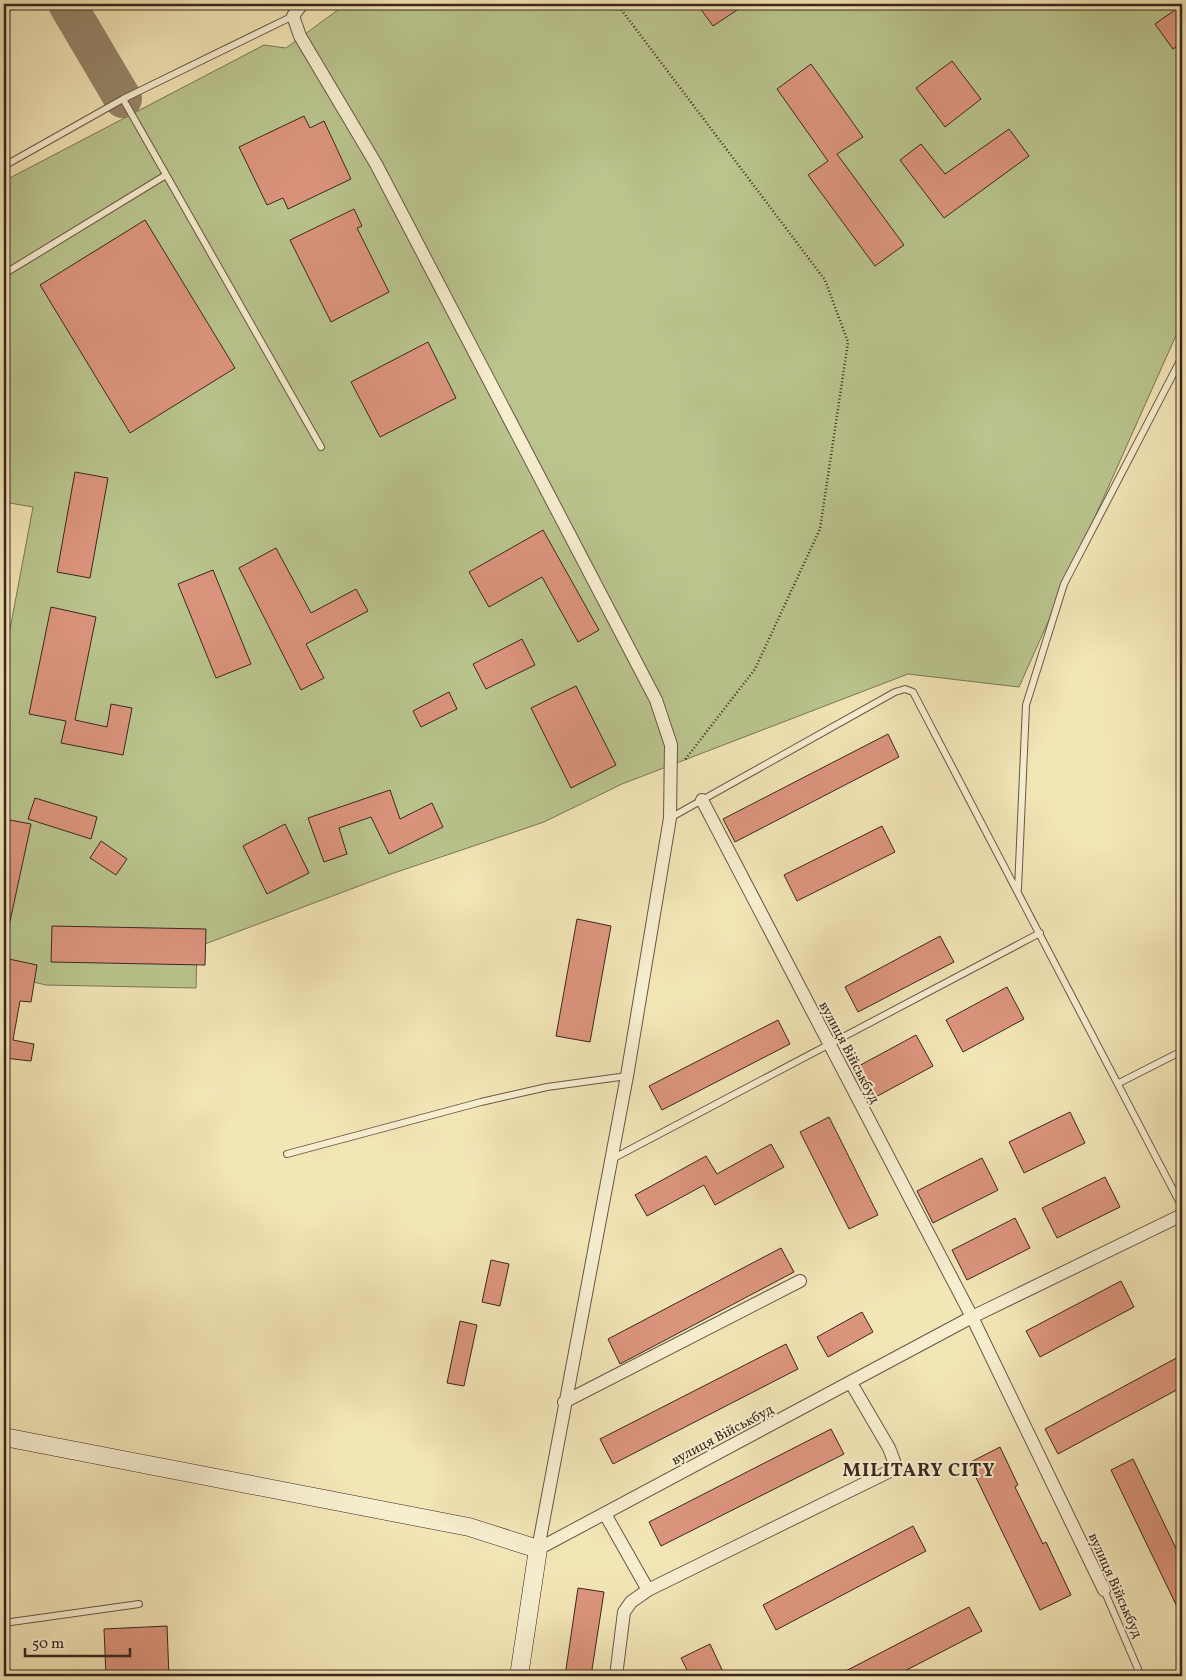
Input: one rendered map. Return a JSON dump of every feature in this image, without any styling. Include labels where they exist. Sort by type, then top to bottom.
[{"type":"main road","points":[[4,1437],[469,1527],[538,1549],[519,1676]]},
{"type":"street","points":[[302,4],[293,16],[300,36],[376,164],[656,700],[671,745],[670,818],[627,1076],[564,1402],[549,1498],[538,1549]]},
{"type":"street","name":"вулиця Військбуд","points":[[702,800],[972,1317],[1104,1590]]},
{"type":"street","name":"вулиця Військбуд","points":[[538,1549],[972,1317],[1182,1215]]},
{"type":"street","points":[[564,1402],[800,1281]]},
{"type":"street","points":[[616,1676],[624,1612],[631,1602],[648,1590],[888,1472],[894,1461],[889,1448],[850,1383]]},
{"type":"street","points":[[605,1514],[648,1590]]},
{"type":"lane","points":[[4,166],[123,99],[293,16]]},
{"type":"lane","points":[[123,99],[322,446]]},
{"type":"lane","points":[[4,274],[166,175]]},
{"type":"lane","points":[[1018,891],[1026,704],[1064,584],[1182,357]]},
{"type":"lane","points":[[670,818],[895,692],[905,689],[913,692],[1182,1207]]},
{"type":"lane","points":[[611,1160],[1040,933]]},
{"type":"lane","points":[[1119,1084],[1182,1052]]},
{"type":"lane","points":[[286,1154],[480,1102],[547,1087],[627,1076]]},
{"type":"lane","name":"вулиця Військбуд","points":[[1104,1590],[1141,1676]]},
{"type":"lane","points":[[4,1623],[138,1604]]},
{"type":"path","points":[[617,4],[825,280],[848,342],[820,529],[755,669],[671,778]]},
{"type":"green space","points":[[346,4],[1182,4],[1182,322],[1019,687],[908,674],[622,784],[544,822],[391,874],[197,947],[196,988],[46,985],[4,975],[4,661],[33,507],[4,502],[4,181],[264,45],[286,48]]},
{"type":"building","points":[[697,4],[746,4],[713,26]]},
{"type":"building","points":[[1182,5],[1182,43],[1173,49],[1155,24]]},
{"type":"building","points":[[952,61],[981,99],[945,127],[916,88]]},
{"type":"building","points":[[811,64],[863,137],[837,154],[904,245],[875,266],[808,175],[828,161],[777,89]]},
{"type":"building","points":[[304,116],[310,128],[324,121],[351,179],[288,209],[283,198],[267,205],[239,147]]},
{"type":"building","points":[[1009,129],[1029,156],[944,218],[900,160],[921,144],[945,174]]},
{"type":"building","points":[[354,209],[362,226],[357,228],[389,292],[331,322],[290,240]]},
{"type":"building","points":[[145,220],[235,368],[130,433],[40,285]]},
{"type":"building","points":[[428,342],[456,398],[380,437],[351,382]]},
{"type":"building","points":[[75,472],[108,478],[90,578],[57,572]]},
{"type":"building","points":[[543,530],[599,630],[578,642],[542,577],[489,607],[469,572]]},
{"type":"building","points":[[276,548],[311,613],[356,589],[368,611],[306,644],[324,678],[301,690],[239,568]]},
{"type":"building","points":[[213,570],[251,664],[216,678],[178,584]]},
{"type":"building","points":[[51,607],[96,617],[75,720],[107,727],[111,704],[132,708],[123,755],[61,743],[66,721],[29,714]]},
{"type":"building","points":[[522,639],[535,665],[486,689],[473,664]]},
{"type":"building","points":[[576,686],[616,765],[571,788],[531,708]]},
{"type":"building","points":[[449,692],[457,709],[421,727],[413,711]]},
{"type":"building","points":[[888,734],[899,757],[735,842],[723,819]]},
{"type":"building","points":[[390,790],[400,819],[432,803],[443,827],[389,854],[371,817],[339,828],[347,854],[324,862],[308,818]]},
{"type":"building","points":[[35,798],[97,817],[91,839],[28,819]]},
{"type":"building","points":[[10,820],[31,824],[9,926],[4,926],[4,846]]},
{"type":"building","points":[[285,824],[309,873],[267,894],[243,846]]},
{"type":"building","points":[[882,826],[895,852],[797,901],[784,875]]},
{"type":"building","points":[[101,841],[127,859],[116,875],[90,858]]},
{"type":"building","points":[[577,919],[611,926],[590,1042],[556,1036]]},
{"type":"building","points":[[52,926],[206,929],[205,965],[51,962]]},
{"type":"building","points":[[940,936],[954,962],[858,1012],[845,987]]},
{"type":"building","points":[[4,958],[37,965],[31,1002],[20,1001],[13,1040],[34,1044],[31,1061],[4,1058]]},
{"type":"building","points":[[1007,987],[1024,1019],[963,1052],[946,1020]]},
{"type":"building","points":[[778,1020],[790,1044],[662,1110],[649,1086]]},
{"type":"building","points":[[916,1035],[933,1066],[872,1099],[855,1068]]},
{"type":"building","points":[[1070,1112],[1085,1143],[1024,1173],[1009,1142]]},
{"type":"building","points":[[829,1117],[878,1215],[849,1229],[800,1132]]},
{"type":"building","points":[[771,1144],[784,1167],[715,1205],[704,1185],[647,1216],[635,1195],[706,1156],[717,1174]]},
{"type":"building","points":[[982,1158],[998,1190],[933,1223],[917,1191]]},
{"type":"building","points":[[1105,1177],[1120,1207],[1057,1238],[1042,1208]]},
{"type":"building","points":[[1015,1218],[1030,1248],[967,1280],[952,1250]]},
{"type":"building","points":[[781,1248],[794,1272],[620,1364],[608,1339]]},
{"type":"building","points":[[491,1260],[509,1264],[500,1306],[482,1302]]},
{"type":"building","points":[[1121,1281],[1134,1307],[1040,1357],[1026,1331]]},
{"type":"building","points":[[862,1312],[873,1332],[828,1357],[817,1337]]},
{"type":"building","points":[[460,1321],[477,1325],[464,1386],[447,1383]]},
{"type":"building","points":[[786,1344],[798,1369],[613,1464],[600,1439]]},
{"type":"building","points":[[1182,1355],[1182,1387],[1058,1454],[1045,1429]]},
{"type":"building","points":[[831,1429],[844,1454],[661,1546],[649,1522]]},
{"type":"building","points":[[1000,1447],[1018,1485],[1015,1487],[1043,1544],[1046,1542],[1071,1595],[1040,1610],[969,1463]]},
{"type":"building","points":[[1133,1459],[1182,1561],[1182,1617],[1111,1470]]},
{"type":"building","points":[[913,1526],[926,1551],[776,1630],[763,1605]]},
{"type":"building","points":[[578,1588],[604,1592],[591,1676],[565,1676]]},
{"type":"building","points":[[969,1607],[982,1631],[895,1676],[836,1676]]},
{"type":"building","points":[[167,1626],[169,1676],[106,1676],[104,1629]]},
{"type":"building","points":[[710,1644],[725,1676],[690,1676],[681,1658]]},
{"type":"taxiway","points":[[67,4],[123,99]]},
{"type":"district","name":"MILITARY CITY","points":[[919,1469]]}]
